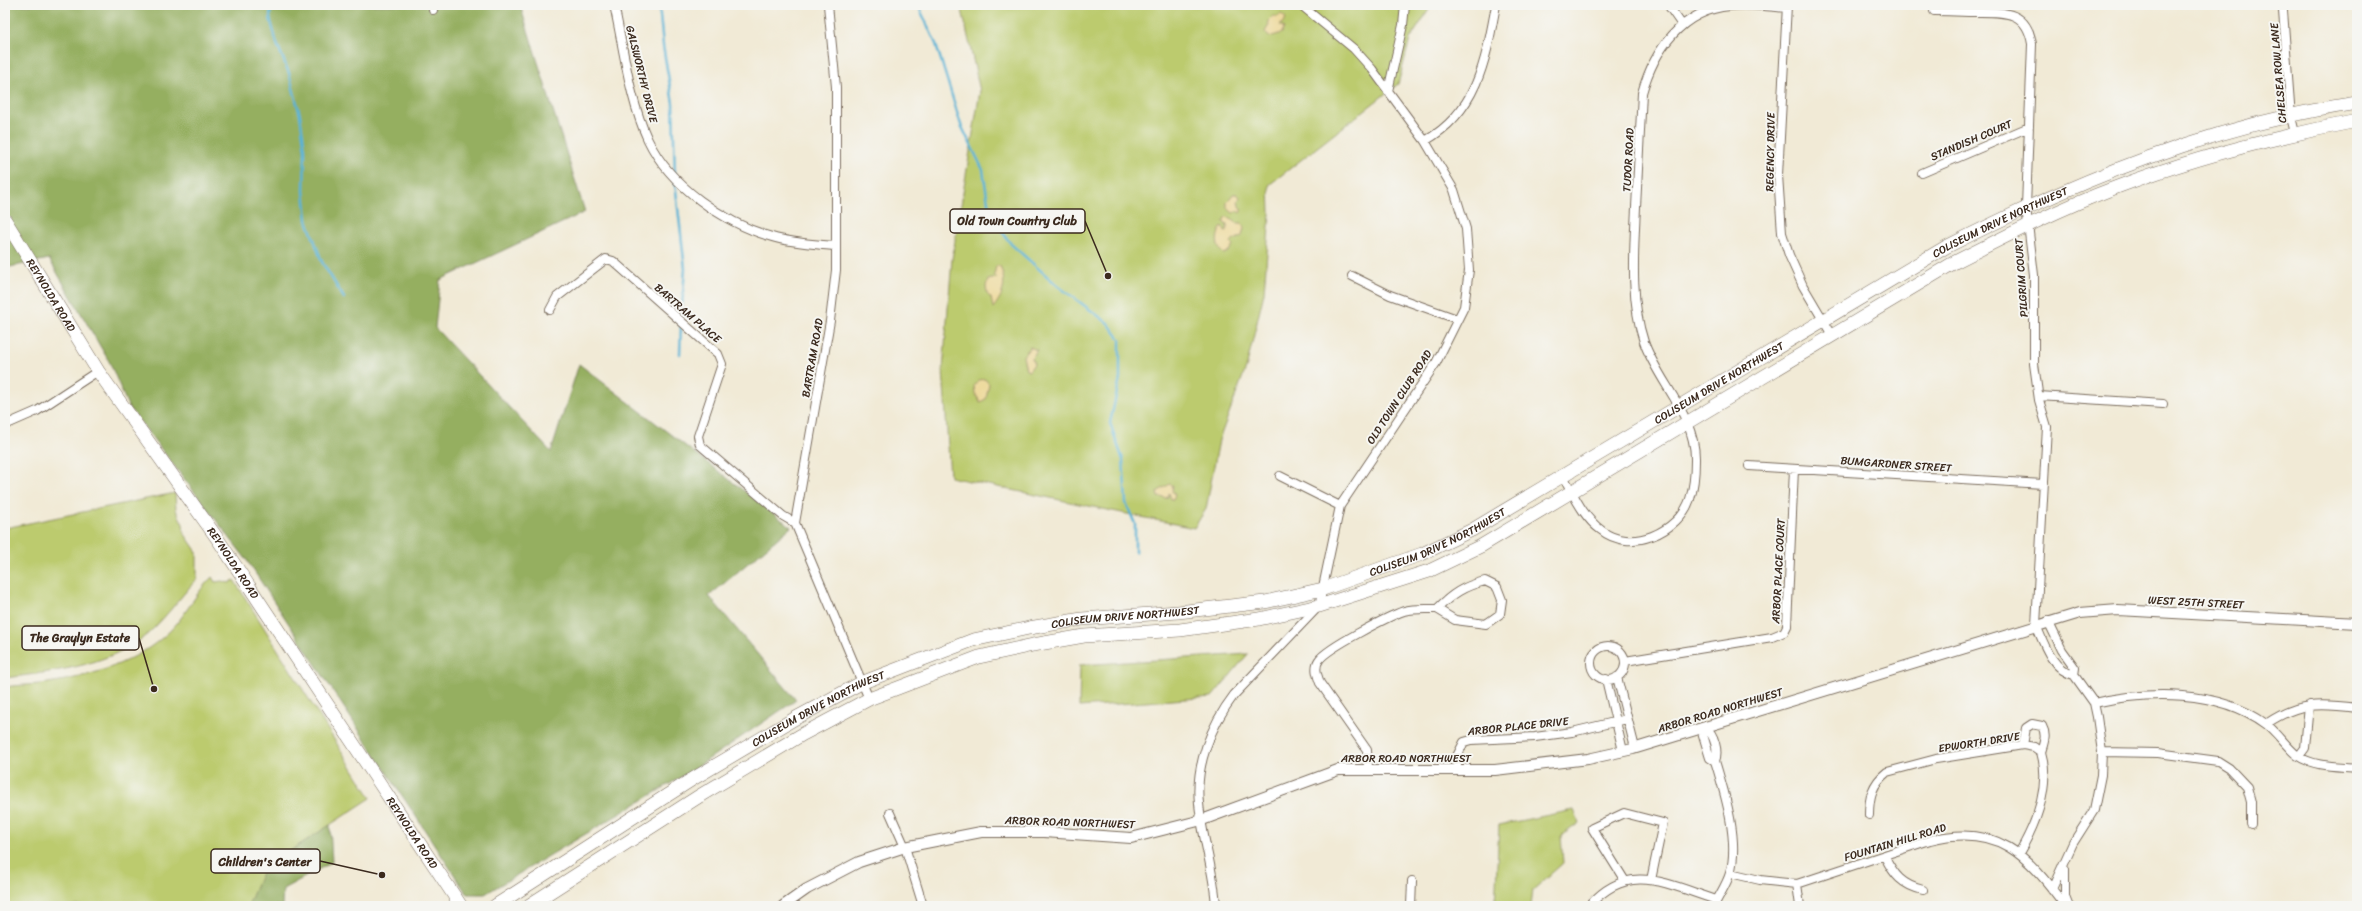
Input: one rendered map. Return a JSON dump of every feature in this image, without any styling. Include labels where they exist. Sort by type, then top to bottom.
[{"type":"main road","name":"COLISEUM DRIVE NORTHWEST","points":[[495,906],[691,780],[794,719],[861,683],[973,640],[1082,619],[1178,612],[1265,602],[1323,589],[1422,554],[1472,530],[1946,247],[2026,206],[2110,170],[2216,135],[2357,103]]},
{"type":"main road","name":"COLISEUM DRIVE NORTHWEST","points":[[528,906],[701,795],[803,734],[869,699],[978,657],[1084,636],[1180,630],[1259,619],[1319,606],[1429,570],[1481,546],[1955,262],[2028,225],[2117,187],[2167,169],[2221,152],[2295,133],[2357,121]]},
{"type":"main road","name":"REYNOLDA ROAD","points":[[5,220],[98,371],[217,538],[461,906]]},
{"type":"street","name":"GALSWORTHY DRIVE","points":[[614,5],[641,121],[654,150],[675,177],[714,212],[757,232],[788,240],[834,246]]},
{"type":"street","name":"BARTRAM ROAD","points":[[795,523],[830,321],[836,270],[834,246],[836,87],[828,5]]},
{"type":"street","name":"OLD TOWN CLUB ROAD","points":[[1301,5],[1354,49],[1369,66],[1425,141],[1454,190],[1466,230],[1469,270],[1464,307],[1436,362],[1340,506],[1319,606]]},
{"type":"street","points":[[1388,91],[1406,5]]},
{"type":"street","points":[[1425,141],[1439,133],[1451,122],[1474,90],[1484,65],[1496,5]]},
{"type":"street","points":[[1668,5],[1682,25]]},
{"type":"street","name":"TUDOR ROAD","points":[[1563,476],[1592,523],[1601,531],[1616,538],[1640,539],[1651,536],[1669,527],[1685,510],[1692,492],[1694,444],[1687,422],[1645,342],[1634,293],[1642,92],[1649,70],[1662,46],[1682,25],[1704,12],[1719,7],[1750,5],[1786,6]]},
{"type":"street","name":"REGENCY DRIVE","points":[[1786,6],[1778,175],[1782,233],[1794,267],[1832,335]]},
{"type":"street","name":"PILGRIM COURT","points":[[1934,11],[2002,12],[2010,14],[2024,22],[2028,29],[2032,44],[2026,206],[2034,275],[2034,364],[2038,396],[2047,427],[2036,625]]},
{"type":"street","name":"CHELSEA ROW LANE","points":[[2284,11],[2291,117],[2295,133]]},
{"type":"street","name":"STANDISH COURT","points":[[1922,173],[2029,127]]},
{"type":"street","name":"BARTRAM PLACE","points":[[550,310],[557,297],[606,259],[613,261],[718,354],[722,364],[698,436],[700,445],[783,516],[795,523]]},
{"type":"street","points":[[1352,276],[1390,295],[1457,320]]},
{"type":"street","points":[[7,422],[37,411],[98,371]]},
{"type":"street","points":[[2038,396],[2163,404]]},
{"type":"street","name":"BUMGARDNER STREET","points":[[1748,466],[2043,484]]},
{"type":"street","name":"ARBOR PLACE COURT","points":[[1625,661],[1772,637],[1784,632],[1787,626],[1794,468]]},
{"type":"street","points":[[1280,476],[1340,506]]},
{"type":"street","points":[[795,523],[869,699]]},
{"type":"street","points":[[1368,768],[1367,750],[1320,683],[1317,676],[1317,664],[1324,654],[1337,645],[1389,617],[1415,608],[1437,609],[1455,620],[1486,624],[1500,614],[1502,600],[1498,587],[1485,581],[1469,584],[1454,593],[1437,609]]},
{"type":"street","points":[[1216,906],[1211,859],[1198,794],[1203,758],[1224,708],[1319,606]]},
{"type":"street","name":"WEST 25TH STREET","points":[[2036,625],[2080,613],[2118,610],[2357,623]]},
{"type":"street","points":[[2048,621],[2059,645],[2075,668],[2074,675]]},
{"type":"street","points":[[2036,625],[2047,651],[2064,673],[2074,675],[2094,703],[2102,752],[2101,776],[2094,810],[2074,843],[2052,889]]},
{"type":"street","name":"ARBOR ROAD NORTHWEST","points":[[783,906],[807,889],[841,869],[905,847],[989,831],[1131,838],[1202,820],[1318,776],[1338,770],[1368,768],[1495,770],[1543,766],[1624,751],[1706,728],[2036,625]]},
{"type":"street","points":[[2047,651],[2059,645]]},
{"type":"street","points":[[1603,647],[1614,647],[1623,654],[1625,661],[1624,670],[1617,677],[1606,680],[1600,678],[1593,670],[1592,658],[1598,649],[1603,647]]},
{"type":"street","points":[[1617,677],[1635,748]]},
{"type":"street","points":[[1606,680],[1624,751]]},
{"type":"street","points":[[2094,703],[2128,695],[2206,698],[2230,705],[2266,724],[2299,756],[2324,765],[2357,768]]},
{"type":"street","points":[[2266,724],[2284,712],[2309,705],[2328,704],[2357,708]]},
{"type":"street","points":[[2299,756],[2304,748],[2309,705]]},
{"type":"street","name":"ARBOR PLACE DRIVE","points":[[1457,770],[1459,749],[1464,742],[1471,740],[1535,737],[1572,732],[1627,719]]},
{"type":"street","points":[[2019,853],[2029,836],[2039,810],[2044,771],[2042,752],[2045,740],[2045,731],[2042,726],[2032,724],[2026,728],[2022,745]]},
{"type":"street","points":[[1589,906],[1606,889],[1633,878],[1651,880],[1715,903],[1730,873],[1732,860],[1728,810],[1715,761],[1717,756],[1711,732],[1706,728]]},
{"type":"street","name":"EPWORTH DRIVE","points":[[1869,815],[1870,794],[1881,777],[1887,772],[1936,759],[2022,745],[2034,747],[2042,752]]},
{"type":"street","points":[[2102,752],[2158,753],[2218,761],[2229,768],[2247,787],[2251,802],[2251,824]]},
{"type":"street","points":[[890,813],[905,847],[923,906]]},
{"type":"street","points":[[1625,881],[1592,828],[1624,813],[1663,823],[1651,880]]},
{"type":"street","name":"FOUNTAIN HILL ROAD","points":[[1730,873],[1760,880],[1797,884],[1885,857],[1930,840],[1964,834],[1984,836],[2019,853],[2052,889],[2065,906]]},
{"type":"street","points":[[1885,857],[1896,877],[1913,888],[1923,890]]},
{"type":"street","points":[[2066,862],[2065,896],[2069,906]]},
{"type":"street","points":[[1411,906],[1412,881]]},
{"type":"street","points":[[1797,884],[1800,906]]},
{"type":"green space","points":[[5,5],[520,5],[585,212],[440,280],[435,328],[551,452],[579,364],[791,527],[709,596],[796,700],[688,773],[485,894],[467,894],[246,559],[128,406],[110,363],[49,259],[5,268]]},
{"type":"green space","points":[[961,5],[1432,5],[1410,39],[1398,84],[1269,185],[1270,213],[1264,293],[1246,368],[1219,440],[1206,509],[1194,528],[950,477],[943,370],[952,259],[980,91]]},
{"type":"green space","points":[[175,493],[176,510],[183,524],[184,533],[197,552],[197,579],[155,628],[140,640],[125,649],[92,662],[75,667],[5,678],[5,528]]},
{"type":"green space","points":[[212,577],[215,582],[222,581],[229,583],[234,580],[371,798],[264,868],[248,906],[5,906],[5,687],[41,684],[73,678],[105,669],[135,656],[149,648],[170,631],[205,584]]},
{"type":"green space","points":[[1248,654],[1212,697],[1079,707],[1080,665]]},
{"type":"green space","points":[[1574,810],[1579,823],[1561,836],[1563,863],[1533,890],[1531,906],[1495,906],[1499,825]]},
{"type":"green space","points":[[330,825],[332,862],[283,889],[282,906],[248,906],[264,868]]},
{"type":"sand","points":[[1281,14],[1286,18],[1280,26],[1284,27],[1282,33],[1269,37],[1265,32],[1269,25],[1268,21],[1274,15],[1276,17]]},
{"type":"sand","points":[[1233,194],[1237,194],[1240,197],[1238,203],[1242,209],[1240,213],[1237,211],[1233,213],[1227,208],[1227,202]]},
{"type":"sand","points":[[1226,216],[1237,223],[1242,223],[1244,228],[1242,236],[1231,242],[1233,245],[1229,251],[1224,254],[1219,248],[1217,241],[1222,227],[1225,231],[1227,231],[1227,225],[1223,222]]},
{"type":"sand","points":[[996,266],[1000,266],[1004,283],[1000,298],[993,308],[991,298],[987,294],[986,286],[988,280],[997,278],[994,275]]},
{"type":"sand","points":[[1030,347],[1037,350],[1032,358],[1034,364],[1029,371],[1026,370],[1023,356]]},
{"type":"sand","points":[[985,379],[989,384],[986,399],[980,402],[975,393],[974,386],[979,380]]},
{"type":"sand","points":[[1170,484],[1173,486],[1172,491],[1175,495],[1173,499],[1171,499],[1169,493],[1167,498],[1158,497],[1157,492]]},
{"type":"waterway","points":[[271,5],[270,18],[277,44],[289,73],[300,115],[305,150],[304,191],[307,220],[322,262],[344,298]]},
{"type":"waterway","points":[[659,5],[663,46],[673,103],[675,175]]},
{"type":"waterway","points":[[918,5],[936,44],[961,125],[983,170],[990,215],[1011,244],[1058,286],[1108,323],[1120,339],[1120,378],[1110,423],[1123,460],[1126,503],[1135,524],[1135,552]]},
{"type":"waterway","points":[[675,182],[685,269],[681,318]]},
{"type":"waterway","points":[[680,354],[681,323]]},
{"type":"place","name":"Old Town Country Club","points":[[1108,276]]},
{"type":"place","name":"The Graylyn Estate","points":[[154,689]]},
{"type":"place","name":"Children's Center","points":[[382,875]]}]
